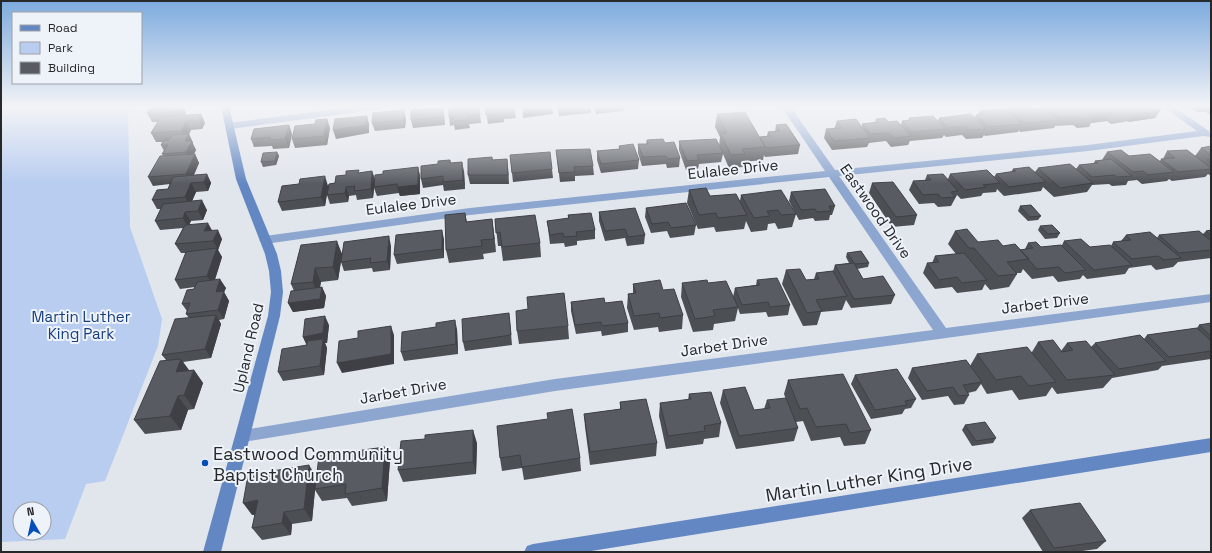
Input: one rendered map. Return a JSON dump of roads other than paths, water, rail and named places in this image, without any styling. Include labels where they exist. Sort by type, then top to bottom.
[{"type":"street","name":"Upland Road","points":[[212,552],[274,316],[276,292],[275,271],[271,254],[241,179],[231,132]]},
{"type":"street","name":"Eastwood Drive","points":[[803,132],[942,333]]},
{"type":"street","name":"Eulalee Drive","points":[[265,240],[385,222],[542,203],[1208,135]]},
{"type":"street","name":"Jarbet Drive","points":[[243,436],[554,384],[1211,298]]},
{"type":"street","name":"Martin Luther King Drive","points":[[533,552],[1211,445]]},
{"type":"place","name":"Eastwood Community Baptist Church","points":[[205,463]]},
{"type":"park label","name":"Martin Luther King Park","points":[[81,324]]}]
